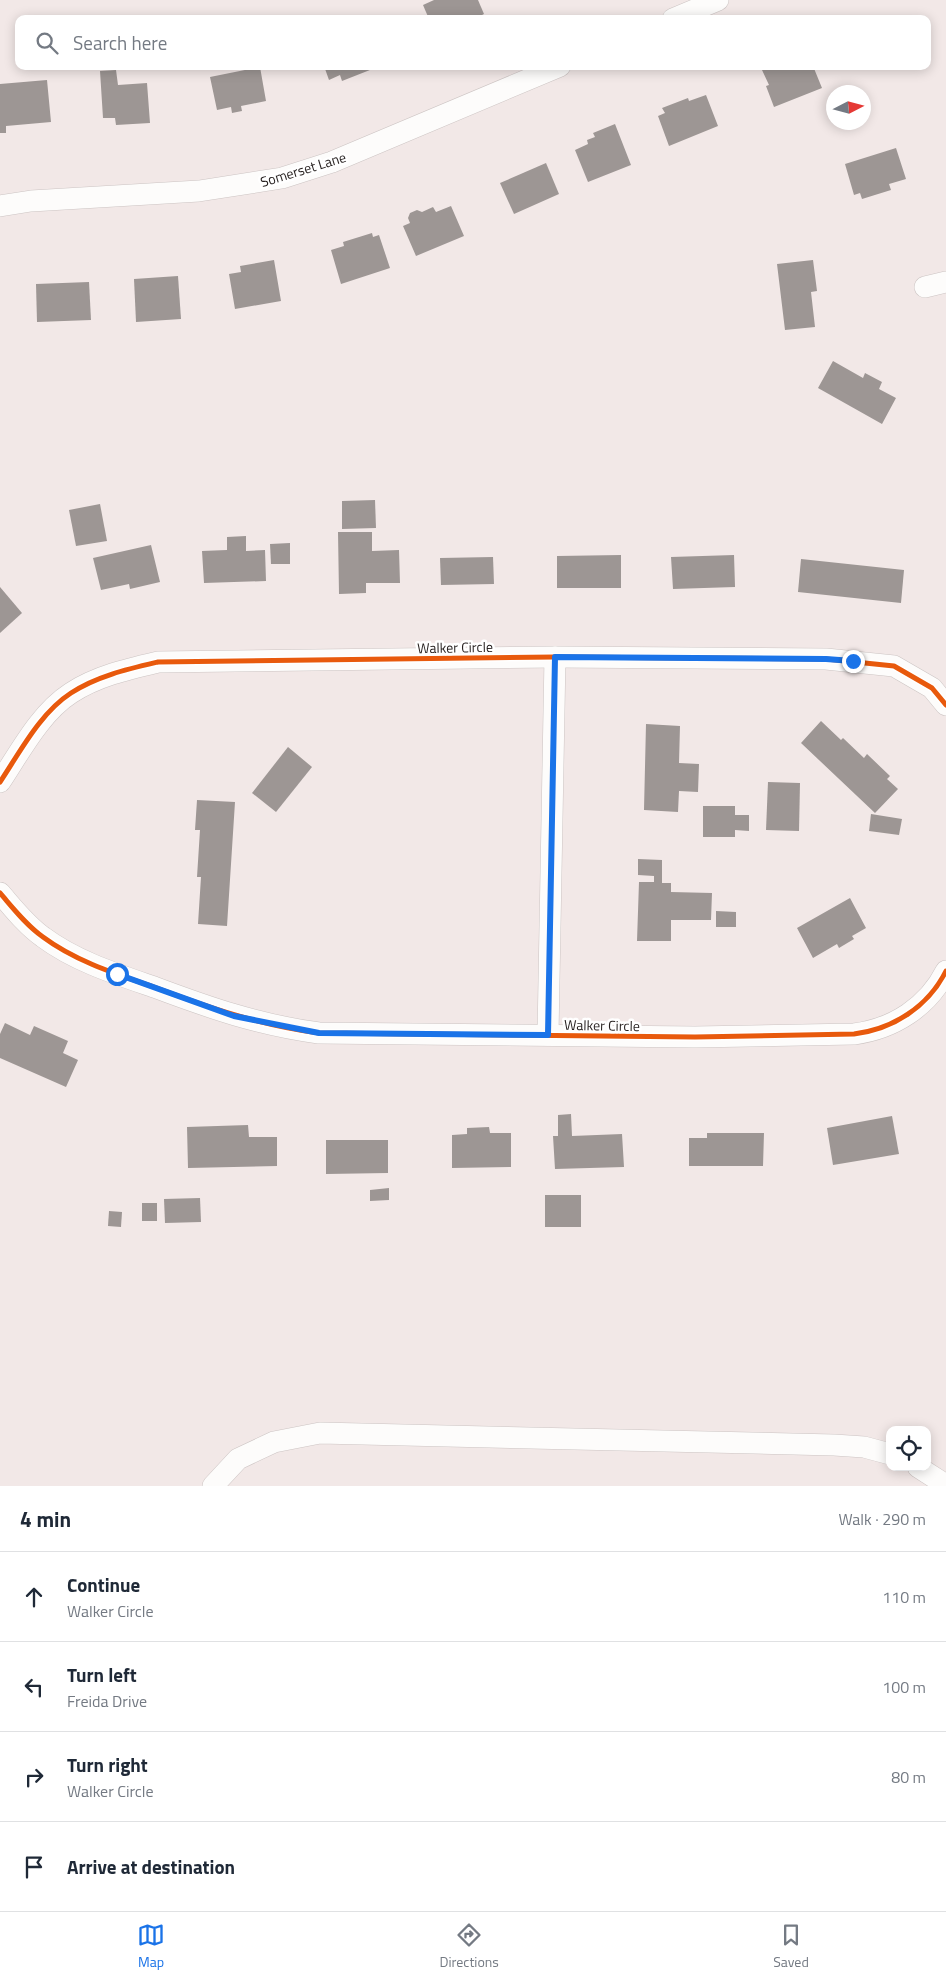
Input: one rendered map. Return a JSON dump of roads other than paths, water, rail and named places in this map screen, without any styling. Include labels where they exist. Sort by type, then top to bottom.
[{"type":"street","points":[[682,15],[718,0]]},
{"type":"street","name":"Somerset Lane","points":[[0,206],[31,202],[199,191],[282,178],[332,162],[550,70]]},
{"type":"street","points":[[926,287],[946,282]]},
{"type":"street","points":[[548,1035],[555,657]]},
{"type":"street","name":"Walker Circle","points":[[0,782],[28,739],[49,713],[71,693],[117,671],[158,662],[555,657],[826,659],[894,666],[932,688],[946,705]]},
{"type":"street","name":"Walker Circle","points":[[0,893],[25,921],[62,950],[117,974],[234,1016],[319,1033],[695,1038],[854,1034],[887,1027],[914,1010],[930,996],[946,971]]},
{"type":"street","points":[[213,1486],[238,1459],[274,1442],[320,1433],[834,1445],[864,1447],[886,1453]]},
{"type":"street","points":[[924,1471],[946,1485]]}]
